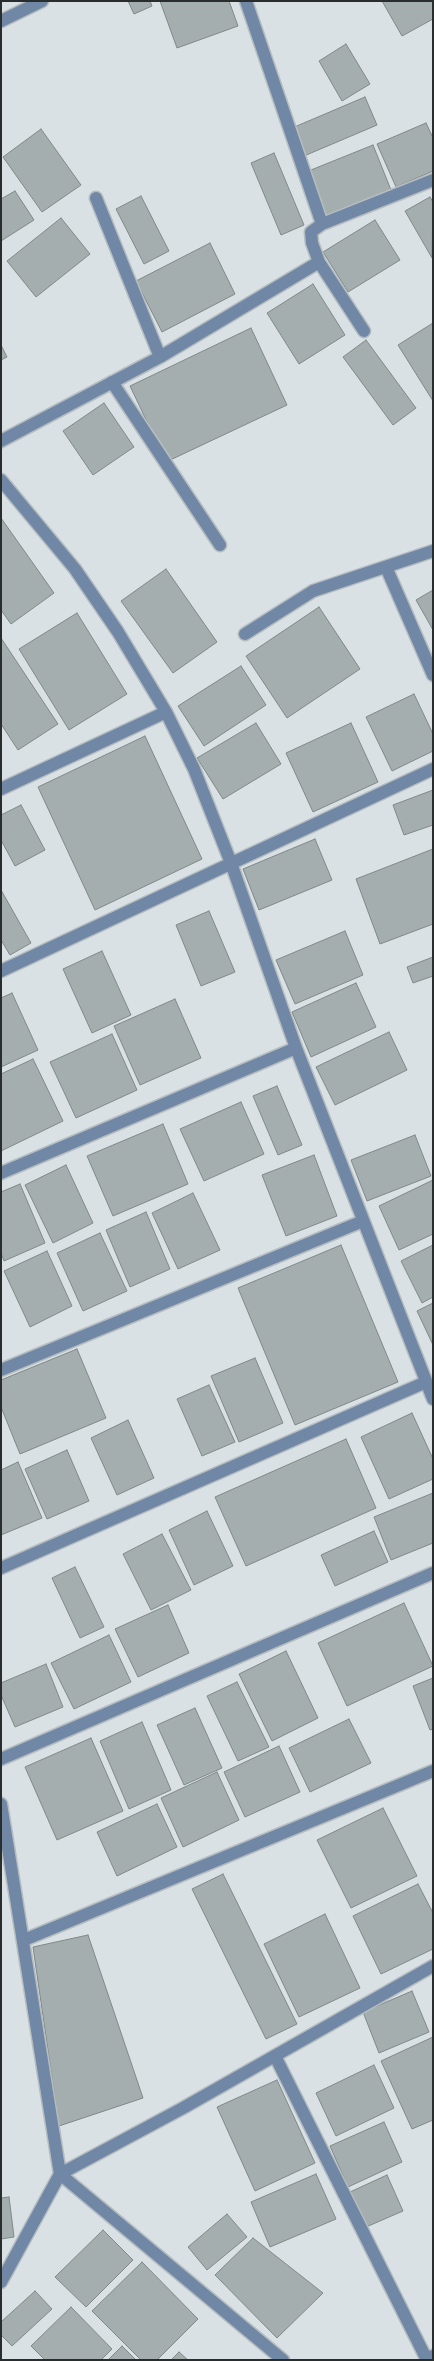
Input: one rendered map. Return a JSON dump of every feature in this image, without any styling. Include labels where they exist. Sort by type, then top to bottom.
[{"type":"street","points":[[1,21],[42,1]]},
{"type":"street","points":[[246,1],[322,224]]},
{"type":"street","points":[[364,331],[319,262],[312,243],[311,232],[322,224],[433,180]]},
{"type":"street","points":[[96,198],[160,356]]},
{"type":"street","points":[[1,441],[160,356],[319,262]]},
{"type":"street","points":[[112,382],[220,546]]},
{"type":"street","points":[[3,484],[75,569],[118,632],[166,712],[194,769],[230,863],[296,1048],[433,1399]]},
{"type":"street","points":[[245,634],[313,591],[433,551]]},
{"type":"street","points":[[386,568],[433,675]]},
{"type":"street","points":[[1,789],[166,712]]},
{"type":"street","points":[[1,971],[433,769]]},
{"type":"street","points":[[1,1173],[296,1048]]},
{"type":"street","points":[[1,1370],[363,1221]]},
{"type":"street","points":[[1,1568],[426,1382]]},
{"type":"street","points":[[1,1758],[433,1573]]},
{"type":"street","points":[[24,1940],[433,1771]]},
{"type":"street","points":[[1,1804],[60,2174],[284,2360]]},
{"type":"street","points":[[1,2282],[60,2174],[275,2056],[433,1966]]},
{"type":"street","points":[[275,2056],[426,2358],[433,2356]]},
{"type":"building","points":[[128,1],[150,1],[152,6],[134,14]]},
{"type":"building","points":[[160,1],[229,1],[238,26],[177,48]]},
{"type":"building","points":[[382,1],[433,1],[433,19],[402,36]]},
{"type":"building","points":[[346,44],[370,84],[342,101],[319,61]]},
{"type":"building","points":[[365,97],[377,125],[304,156],[292,128]]},
{"type":"building","points":[[426,123],[433,138],[433,171],[396,187],[377,144]]},
{"type":"building","points":[[41,129],[81,185],[42,212],[3,157]]},
{"type":"building","points":[[373,145],[391,190],[323,216],[306,172]]},
{"type":"building","points":[[274,153],[304,225],[281,235],[251,163]]},
{"type":"building","points":[[15,191],[34,220],[1,241],[1,199]]},
{"type":"building","points":[[141,196],[169,251],[144,264],[116,209]]},
{"type":"building","points":[[430,197],[433,202],[432,258],[405,211]]},
{"type":"building","points":[[61,218],[90,254],[36,297],[7,261]]},
{"type":"building","points":[[375,220],[400,260],[348,292],[323,252]]},
{"type":"building","points":[[210,243],[235,294],[162,332],[136,281]]},
{"type":"building","points":[[313,284],[345,335],[299,364],[267,313]]},
{"type":"building","points":[[433,323],[433,401],[398,345]]},
{"type":"building","points":[[251,328],[287,405],[166,462],[130,386]]},
{"type":"building","points":[[366,340],[416,408],[393,425],[343,357]]},
{"type":"building","points":[[1,345],[7,357],[1,360]]},
{"type":"building","points":[[104,403],[134,447],[93,475],[63,431]]},
{"type":"building","points":[[1,518],[54,593],[11,624],[1,610]]},
{"type":"building","points":[[166,569],[217,642],[173,673],[121,601]]},
{"type":"building","points":[[433,590],[433,630],[416,600]]},
{"type":"building","points":[[319,607],[360,669],[287,718],[246,656]]},
{"type":"building","points":[[77,613],[127,694],[69,730],[19,649]]},
{"type":"building","points":[[1,638],[58,724],[18,750],[1,724]]},
{"type":"building","points":[[241,666],[266,705],[204,746],[178,706]]},
{"type":"building","points":[[414,694],[433,734],[433,751],[392,771],[366,717]]},
{"type":"building","points":[[256,723],[281,764],[223,799],[197,758]]},
{"type":"building","points":[[351,723],[378,782],[313,812],[286,753]]},
{"type":"building","points":[[145,736],[202,859],[95,910],[38,787]]},
{"type":"building","points":[[433,790],[433,825],[404,835],[393,805]]},
{"type":"building","points":[[21,805],[45,850],[15,866],[1,840],[1,815]]},
{"type":"building","points":[[315,839],[332,880],[259,910],[243,869]]},
{"type":"building","points":[[433,849],[433,924],[380,944],[356,879]]},
{"type":"building","points":[[1,890],[31,943],[10,955],[1,940]]},
{"type":"building","points":[[209,911],[235,972],[201,986],[176,925]]},
{"type":"building","points":[[345,931],[363,975],[295,1004],[276,960]]},
{"type":"building","points":[[102,951],[131,1015],[92,1033],[63,969]]},
{"type":"building","points":[[433,957],[433,976],[413,983],[407,967]]},
{"type":"building","points":[[356,983],[376,1027],[311,1057],[292,1012]]},
{"type":"building","points":[[12,993],[38,1050],[1,1067],[1,998]]},
{"type":"building","points":[[175,999],[201,1058],[140,1085],[114,1026]]},
{"type":"building","points":[[389,1032],[407,1070],[335,1105],[316,1067]]},
{"type":"building","points":[[112,1034],[137,1090],[76,1118],[50,1062]]},
{"type":"building","points":[[33,1059],[63,1121],[1,1151],[1,1074]]},
{"type":"building","points":[[277,1086],[302,1145],[278,1155],[253,1096]]},
{"type":"building","points":[[241,1102],[264,1154],[204,1181],[180,1129]]},
{"type":"building","points":[[163,1124],[188,1184],[113,1216],[87,1156]]},
{"type":"building","points":[[415,1135],[431,1176],[367,1201],[351,1160]]},
{"type":"building","points":[[314,1155],[337,1216],[286,1236],[262,1175]]},
{"type":"building","points":[[66,1165],[93,1223],[53,1243],[25,1185]]},
{"type":"building","points":[[433,1180],[433,1234],[399,1250],[379,1206]]},
{"type":"building","points":[[20,1184],[45,1243],[4,1261],[1,1253],[1,1192]]},
{"type":"building","points":[[193,1193],[220,1250],[178,1269],[152,1213]]},
{"type":"building","points":[[146,1212],[170,1269],[130,1287],[106,1230]]},
{"type":"building","points":[[100,1233],[127,1291],[83,1311],[57,1253]]},
{"type":"building","points":[[341,1245],[398,1382],[295,1425],[238,1288]]},
{"type":"building","points":[[433,1245],[433,1297],[422,1303],[401,1261]]},
{"type":"building","points":[[47,1251],[72,1306],[30,1327],[4,1271]]},
{"type":"building","points":[[433,1303],[433,1345],[417,1311]]},
{"type":"building","points":[[77,1349],[106,1418],[20,1454],[1,1407],[1,1380]]},
{"type":"building","points":[[255,1358],[283,1423],[239,1442],[211,1376]]},
{"type":"building","points":[[209,1385],[235,1442],[202,1456],[177,1399]]},
{"type":"building","points":[[412,1413],[433,1459],[433,1479],[389,1499],[361,1437]]},
{"type":"building","points":[[128,1420],[154,1478],[117,1495],[91,1438]]},
{"type":"building","points":[[346,1439],[376,1508],[246,1566],[215,1497]]},
{"type":"building","points":[[67,1450],[89,1501],[47,1519],[25,1469]]},
{"type":"building","points":[[18,1462],[42,1518],[1,1535],[1,1470]]},
{"type":"building","points":[[433,1493],[433,1543],[391,1560],[374,1517]]},
{"type":"building","points":[[207,1511],[233,1566],[194,1585],[169,1530]]},
{"type":"building","points":[[374,1531],[388,1562],[335,1586],[321,1555]]},
{"type":"building","points":[[162,1534],[191,1590],[151,1610],[123,1554]]},
{"type":"building","points":[[75,1567],[104,1627],[80,1638],[52,1578]]},
{"type":"building","points":[[404,1603],[433,1666],[347,1706],[318,1643]]},
{"type":"building","points":[[168,1605],[189,1653],[138,1677],[115,1629]]},
{"type":"building","points":[[109,1635],[131,1682],[74,1709],[51,1663]]},
{"type":"building","points":[[286,1651],[318,1718],[272,1741],[239,1674]]},
{"type":"building","points":[[46,1664],[63,1707],[15,1727],[1,1695],[1,1683]]},
{"type":"building","points":[[433,1678],[433,1729],[430,1730],[413,1686]]},
{"type":"building","points":[[237,1682],[269,1747],[238,1761],[207,1696]]},
{"type":"building","points":[[195,1708],[222,1768],[184,1785],[157,1725]]},
{"type":"building","points":[[349,1719],[371,1763],[310,1792],[289,1748]]},
{"type":"building","points":[[142,1722],[171,1790],[129,1809],[100,1741]]},
{"type":"building","points":[[91,1738],[123,1811],[57,1840],[25,1767]]},
{"type":"building","points":[[279,1746],[300,1792],[245,1817],[224,1772]]},
{"type":"building","points":[[217,1772],[239,1820],[183,1847],[161,1798]]},
{"type":"building","points":[[157,1804],[177,1847],[117,1876],[97,1832]]},
{"type":"building","points":[[383,1808],[417,1876],[351,1908],[317,1840]]},
{"type":"building","points":[[223,1874],[297,2024],[266,2039],[192,1889]]},
{"type":"building","points":[[418,1884],[433,1913],[433,1949],[381,1974],[353,1916]]},
{"type":"building","points":[[325,1914],[360,1988],[299,2017],[264,1944]]},
{"type":"building","points":[[88,1935],[143,2098],[59,2126],[33,1947]]},
{"type":"building","points":[[412,1991],[429,2032],[379,2053],[363,2012]]},
{"type":"building","points":[[433,2037],[433,2120],[412,2129],[381,2061]]},
{"type":"building","points":[[374,2065],[394,2108],[336,2136],[316,2093]]},
{"type":"building","points":[[277,2080],[315,2163],[255,2191],[217,2107]]},
{"type":"building","points":[[384,2122],[402,2162],[348,2187],[330,2146]]},
{"type":"building","points":[[316,2174],[336,2219],[270,2247],[251,2202]]},
{"type":"building","points":[[387,2175],[403,2211],[366,2227],[350,2192]]},
{"type":"building","points":[[9,2197],[14,2237],[1,2239],[1,2198]]},
{"type":"building","points":[[227,2214],[247,2237],[207,2270],[188,2247]]},
{"type":"building","points":[[103,2230],[133,2260],[86,2307],[55,2277]]},
{"type":"building","points":[[253,2238],[323,2293],[277,2338],[215,2275]]},
{"type":"building","points":[[142,2262],[198,2319],[157,2360],[141,2360],[92,2311]]},
{"type":"building","points":[[35,2291],[52,2309],[12,2346],[1,2335],[1,2322]]},
{"type":"building","points":[[71,2307],[112,2349],[101,2360],[45,2360],[31,2346]]},
{"type":"building","points":[[122,2346],[136,2360],[108,2360]]},
{"type":"building","points":[[179,2352],[188,2360],[171,2360]]}]
